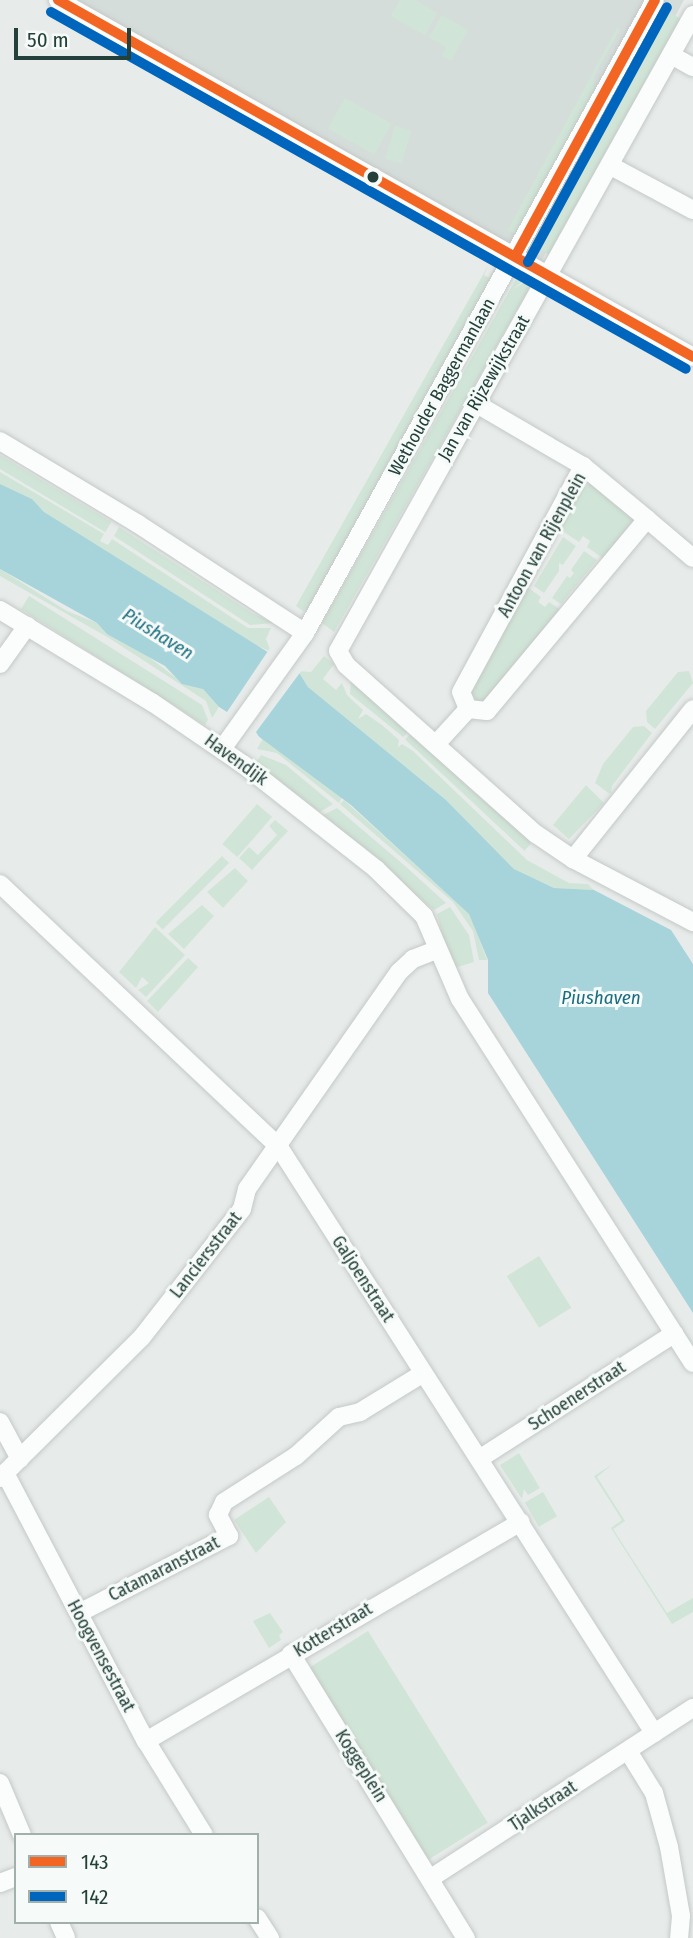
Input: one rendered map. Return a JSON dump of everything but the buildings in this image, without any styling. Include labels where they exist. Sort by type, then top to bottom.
[{"type":"street","points":[[58,0],[516,255],[693,357]]},
{"type":"street","name":"Wethouder Baggermanlaan","points":[[222,749],[305,633],[655,0]]},
{"type":"street","name":"Jan van Rijzewijkstraat","points":[[437,743],[346,665],[338,651],[693,15]]},
{"type":"street","points":[[671,55],[693,67]]},
{"type":"street","points":[[611,166],[693,210]]},
{"type":"street","points":[[475,403],[583,466]]},
{"type":"street","points":[[0,441],[138,524],[305,633]]},
{"type":"street","name":"Antoon van Rijenplein","points":[[468,709],[461,692],[583,466],[693,558]]},
{"type":"street","points":[[647,520],[487,711],[468,709],[437,743],[536,834],[573,859],[693,922]]},
{"type":"street","name":"Havendijk","points":[[0,610],[222,749],[376,869],[424,916],[437,950]]},
{"type":"street","points":[[0,664],[27,626]]},
{"type":"street","points":[[573,859],[693,709]]},
{"type":"street","name":"Galjoenstraat","points":[[0,884],[279,1147],[654,1733]]},
{"type":"street","points":[[437,950],[460,999],[693,1363]]},
{"type":"street","name":"Lanciersstraat","points":[[3,1476],[142,1337],[242,1209],[247,1189],[279,1147],[399,972],[414,959],[437,950]]},
{"type":"street","name":"Schoenerstraat","points":[[479,1459],[674,1334]]},
{"type":"street","name":"Catamaranstraat","points":[[79,1613],[229,1536],[218,1515],[224,1503],[296,1456],[338,1417],[360,1412],[422,1374]]},
{"type":"street","points":[[0,1422],[20,1459]]},
{"type":"street","name":"Hoogvensestraat","points":[[3,1476],[146,1741],[203,1833]]},
{"type":"street","name":"Kotterstraat","points":[[146,1741],[521,1522]]},
{"type":"street","name":"Koggeplein","points":[[291,1654],[467,1938]]},
{"type":"street","name":"Tjalkstraat","points":[[431,1878],[693,1708]]},
{"type":"street","points":[[628,1751],[654,1793],[669,1847],[681,1916],[680,1938]]},
{"type":"street","points":[[0,1783],[21,1833]]},
{"type":"street","points":[[259,1921],[270,1938]]},
{"type":"shaded area","points":[[56,0],[684,0],[537,269]]},
{"type":"green space","points":[[400,0],[415,0],[437,13],[425,35],[391,16]]},
{"type":"green space","points":[[667,11],[681,19],[553,257],[536,247],[538,240]]},
{"type":"green space","points":[[442,15],[468,30],[451,61],[442,56],[446,47],[429,37]]},
{"type":"green space","points":[[617,28],[620,29],[594,76],[594,95],[516,235],[508,230]]},
{"type":"green space","points":[[345,98],[391,124],[374,154],[328,129]]},
{"type":"green space","points":[[395,126],[411,131],[401,163],[385,159]]},
{"type":"green space","points":[[489,264],[484,275],[489,278],[495,268],[495,274],[307,610],[303,611],[296,606]]},
{"type":"green space","points":[[516,279],[522,282],[513,289],[523,283],[530,287],[334,632],[322,623]]},
{"type":"green space","points":[[0,455],[111,522],[105,532],[0,469]]},
{"type":"green space","points":[[0,472],[104,534],[100,541],[108,545],[112,539],[248,628],[271,628],[266,639],[271,652],[234,635],[44,512],[32,499],[0,484]]},
{"type":"green space","points":[[591,483],[635,520],[607,561],[587,547],[590,541],[583,536],[579,542],[558,528],[580,490]]},
{"type":"green space","points":[[119,527],[252,613],[274,623],[250,625],[114,536]]},
{"type":"green space","points":[[563,537],[576,546],[563,565],[559,563],[559,571],[544,593],[534,586]]},
{"type":"green space","points":[[584,551],[597,560],[561,604],[552,598],[567,576],[570,578],[574,573],[571,570]]},
{"type":"green space","points":[[0,569],[67,611],[97,623],[107,634],[133,645],[175,677],[202,688],[219,707],[212,718],[206,701],[109,638],[0,576]]},
{"type":"green space","points":[[526,586],[541,597],[538,602],[545,607],[549,602],[564,612],[491,701],[478,702],[470,693]]},
{"type":"green space","points":[[29,596],[202,705],[208,720],[205,725],[21,609]]},
{"type":"green space","points":[[324,656],[334,664],[323,679],[336,690],[342,683],[347,695],[363,710],[358,719],[366,714],[382,725],[399,740],[398,747],[402,744],[413,751],[527,860],[569,883],[588,884],[594,890],[554,888],[514,869],[446,800],[308,687],[298,671],[311,672]]},
{"type":"green space","points":[[689,671],[693,683],[655,729],[647,722],[646,711],[678,672]]},
{"type":"green space","points":[[351,679],[412,728],[403,737],[350,694]]},
{"type":"green space","points":[[644,726],[652,733],[612,786],[611,794],[607,792],[595,783],[603,764],[633,727]]},
{"type":"green space","points":[[414,730],[533,841],[524,851],[405,740]]},
{"type":"green space","points":[[263,738],[342,798],[339,803],[277,753],[257,749]]},
{"type":"green space","points":[[261,755],[286,765],[333,804],[320,812],[255,764]]},
{"type":"green space","points":[[586,785],[604,803],[569,839],[553,825]]},
{"type":"green space","points":[[344,800],[470,914],[487,960],[479,960],[473,931],[453,902],[340,804]]},
{"type":"green space","points":[[257,804],[272,817],[237,857],[222,844]]},
{"type":"green space","points":[[337,808],[446,903],[434,910],[323,815]]},
{"type":"green space","points":[[275,820],[288,831],[252,870],[239,858],[249,847],[258,855],[277,835],[269,826]]},
{"type":"green space","points":[[222,856],[229,863],[163,930],[156,922]]},
{"type":"green space","points":[[235,868],[248,881],[223,908],[207,892]]},
{"type":"green space","points":[[202,905],[214,916],[184,949],[168,934]]},
{"type":"green space","points":[[450,907],[469,935],[474,962],[451,969],[437,914]]},
{"type":"green space","points":[[155,927],[185,955],[146,997],[138,990],[149,983],[142,977],[136,988],[119,972]]},
{"type":"green space","points":[[188,958],[198,967],[158,1012],[147,1001]]},
{"type":"green space","points":[[539,1256],[571,1308],[539,1328],[507,1276]]},
{"type":"green space","points":[[519,1453],[540,1488],[528,1495],[524,1489],[522,1499],[500,1465]]},
{"type":"green space","points":[[613,1464],[597,1477],[625,1521],[613,1529],[667,1613],[693,1598],[693,1612],[672,1624],[611,1528],[622,1520],[594,1476]]},
{"type":"green space","points":[[543,1492],[557,1516],[539,1527],[525,1502]]},
{"type":"green space","points":[[269,1497],[286,1522],[256,1553],[234,1520]]},
{"type":"green space","points":[[270,1613],[283,1632],[279,1635],[281,1640],[269,1648],[253,1621]]},
{"type":"green space","points":[[368,1631],[488,1823],[426,1861],[306,1670]]},
{"type":"water","name":"Piushaven","points":[[0,484],[32,499],[44,512],[298,671],[308,687],[446,800],[514,869],[554,888],[594,890],[671,930],[693,964],[693,1313],[488,993],[488,960],[469,914],[351,805],[219,707],[203,689],[182,684],[165,666],[107,634],[97,623],[0,569]]},
{"type":"pier","points":[[270,648],[302,670],[256,732],[262,742],[217,710],[219,707],[227,712]]},
{"type":"transit line","name":"143","points":[[58,0],[693,357]]},
{"type":"transit line","name":"143","points":[[516,255],[655,0]]},
{"type":"transit line","name":"142","points":[[528,262],[667,7]]},
{"type":"transit line","name":"142","points":[[51,12],[686,369]]}]
